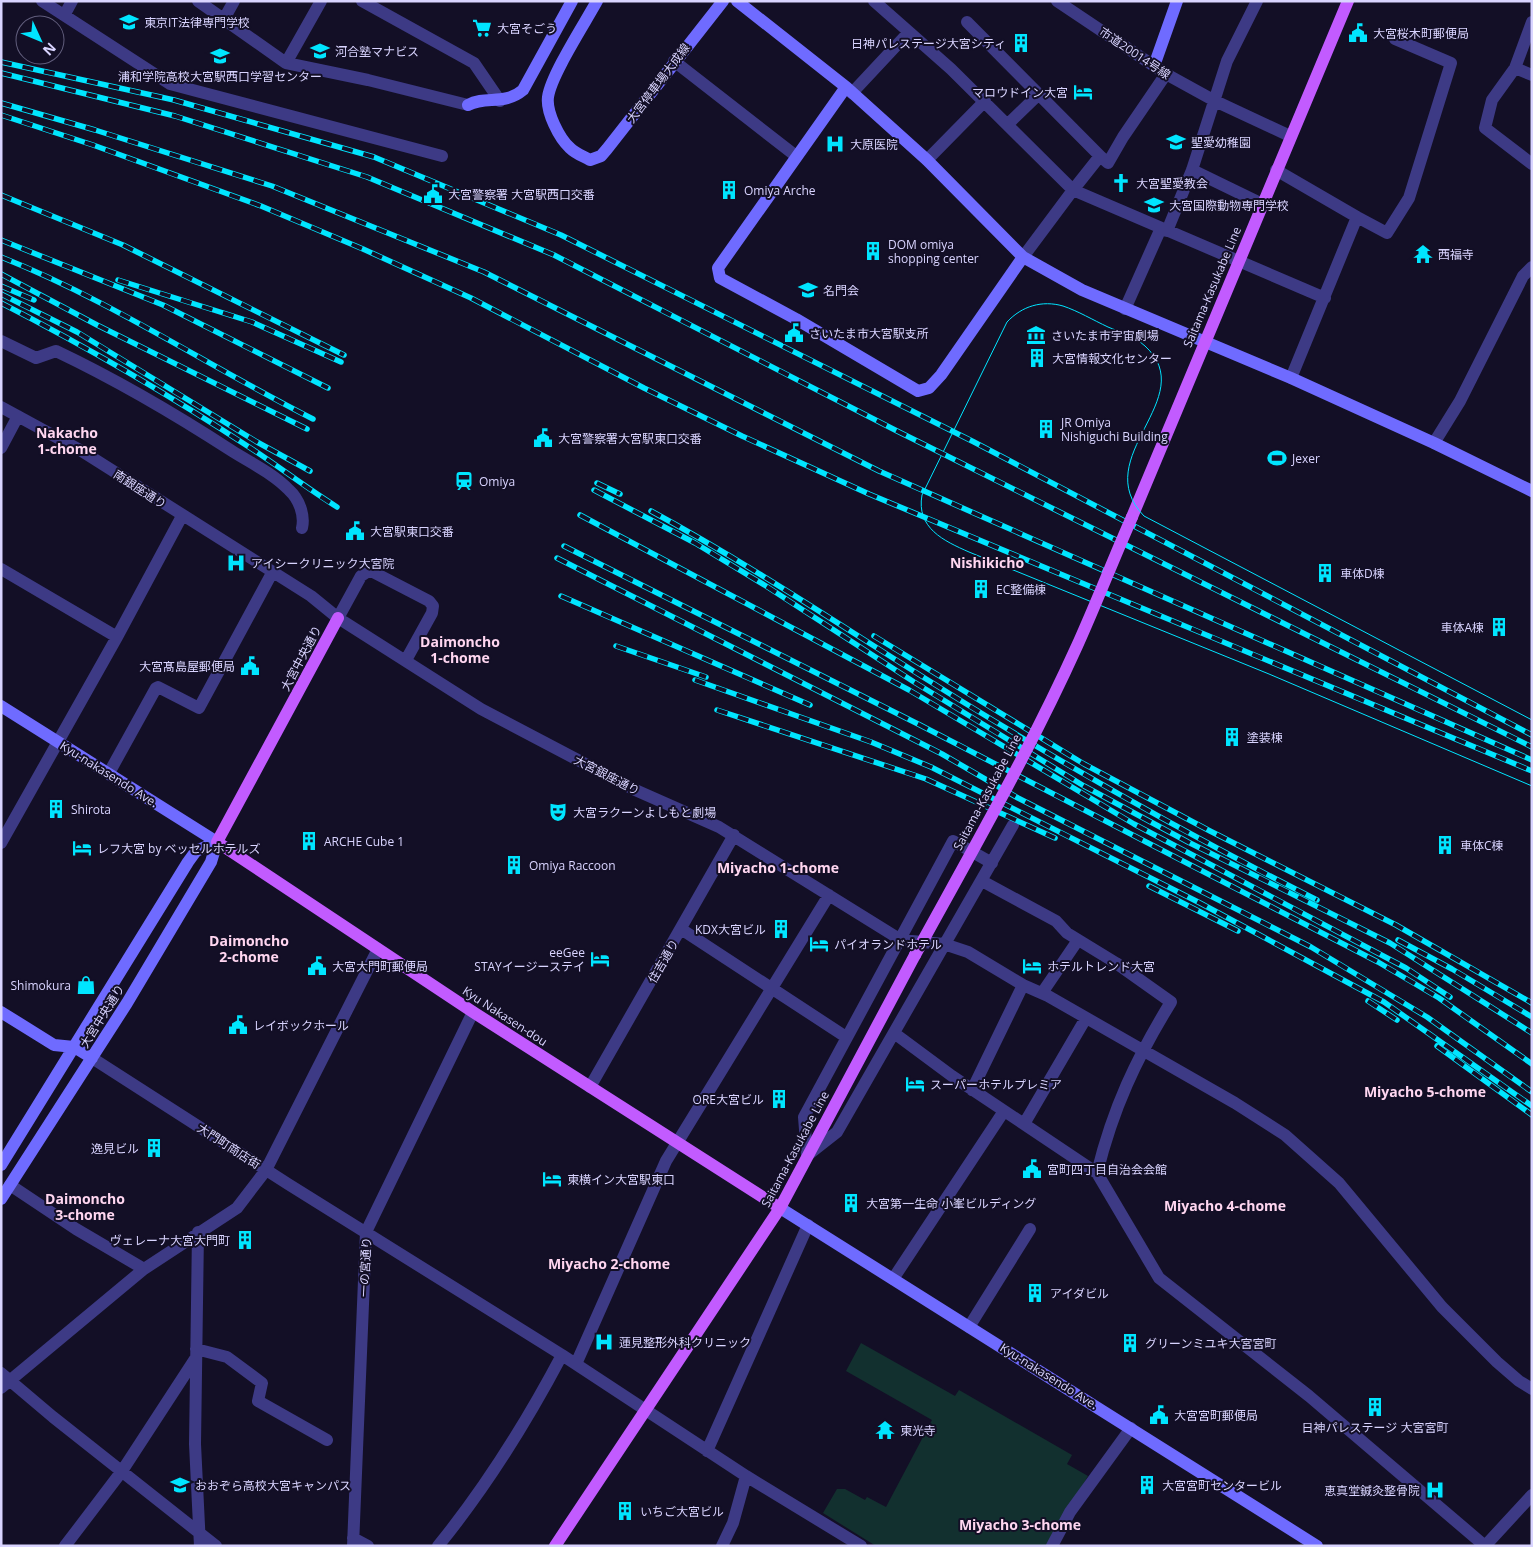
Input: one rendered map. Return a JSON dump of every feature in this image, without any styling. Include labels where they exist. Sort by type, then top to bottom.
[{"type":"main road","name":"Saitama-Kasukabe Line","points":[[555,1546],[780,1208],[915,955],[993,814],[1050,703],[1077,647],[1348,1]]},
{"type":"main road","name":"大宮中央通り","points":[[217,842],[338,618]]},
{"type":"main road","name":"Kyu Nakasen-dou","points":[[217,842],[473,1012],[780,1208]]},
{"type":"street","points":[[42,1],[170,84],[442,156]]},
{"type":"street","points":[[64,14],[72,1]]},
{"type":"street","points":[[198,1],[286,63],[468,104],[500,101],[517,95],[528,84],[572,1]]},
{"type":"street","points":[[224,19],[234,1]]},
{"type":"street","points":[[286,63],[321,1]]},
{"type":"street","points":[[362,1],[474,63],[500,101]]},
{"type":"street","name":"大宮停車場大成線","points":[[597,1],[555,78],[548,98],[549,108],[560,135],[569,147],[590,160],[601,156],[607,149],[721,3]]},
{"type":"street","points":[[738,1],[849,90],[927,160],[1023,257],[1082,290],[1291,378],[1434,443],[1532,491]]},
{"type":"street","points":[[874,1],[985,101],[1073,190],[1325,298]]},
{"type":"street","name":"市道20014号線","points":[[1057,1],[1166,74],[1215,101],[1290,136]]},
{"type":"street","points":[[1154,66],[1177,1]]},
{"type":"street","points":[[1125,309],[1192,170],[1227,61],[1257,1]]},
{"type":"street","points":[[967,22],[1108,163],[1123,137],[1166,74]]},
{"type":"street","points":[[1532,22],[1515,68],[1492,100],[1485,128],[1532,164]]},
{"type":"street","points":[[909,32],[849,90],[796,156],[718,268],[720,278],[796,319],[918,391],[929,388],[941,374],[1023,257],[1100,156]]},
{"type":"street","points":[[1276,170],[1387,233],[1409,198],[1451,63],[1395,39]]},
{"type":"street","points":[[674,61],[796,156]]},
{"type":"street","points":[[1515,68],[1532,75]]},
{"type":"street","points":[[1008,124],[1039,94]]},
{"type":"street","points":[[927,160],[985,101]]},
{"type":"street","points":[[1192,170],[1262,204]]},
{"type":"street","points":[[1291,378],[1357,217]]},
{"type":"street","points":[[1434,443],[1460,401],[1523,276],[1532,268]]},
{"type":"street","points":[[1,341],[36,358],[56,351],[84,364],[142,396],[224,446],[290,490],[304,518],[302,528]]},
{"type":"street","name":"南銀座通り","points":[[1,407],[80,450],[311,596],[338,618]]},
{"type":"street","points":[[1,448],[18,416]]},
{"type":"street","points":[[1,843],[117,637],[182,516]]},
{"type":"street","points":[[1,569],[117,637]]},
{"type":"street","points":[[338,618],[361,576],[367,572],[372,572],[429,601],[433,606],[432,613],[406,660]]},
{"type":"street","points":[[108,774],[156,688],[158,687],[198,708],[274,574]]},
{"type":"street","name":"大宮銀座通り","points":[[338,618],[504,722],[633,788],[734,835],[901,940],[944,944],[968,952],[1023,985],[1042,993],[1235,1103],[1296,1144],[1339,1183],[1442,1307],[1507,1370],[1532,1389]]},
{"type":"street","name":"Kyu-nakasendo Ave.","points":[[1,706],[217,842]]},
{"type":"street","points":[[807,1155],[837,1132],[1013,824]]},
{"type":"street","name":"住吉通り","points":[[590,1086],[734,835]]},
{"type":"street","points":[[807,1155],[804,1117],[953,841],[992,863]]},
{"type":"street","name":"大宮中央通り","points":[[1,1165],[188,862],[196,851],[217,842]]},
{"type":"street","name":"大宮中央通り","points":[[1,1199],[92,1058],[211,862],[217,842]]},
{"type":"street","points":[[982,881],[1056,921],[1067,933],[1171,1002],[1142,1050],[1109,1127],[1097,1173]]},
{"type":"street","points":[[576,1364],[658,1178],[829,896]]},
{"type":"street","points":[[681,929],[846,1037]]},
{"type":"street","points":[[1042,993],[1078,940]]},
{"type":"street","points":[[216,1546],[4,1380],[144,1269],[237,1208],[266,1170],[378,949]]},
{"type":"street","points":[[972,1090],[1023,985]]},
{"type":"street","points":[[1,1012],[54,1045],[74,1047],[92,1058]]},
{"type":"street","name":"一の宮通り","points":[[353,1542],[366,1232],[473,1012]]},
{"type":"street","points":[[1024,1124],[1086,1018]]},
{"type":"street","points":[[894,1033],[972,1090],[1097,1173],[1159,1278],[1309,1396],[1485,1546],[1532,1495]]},
{"type":"street","name":"大門町商店街","points":[[92,1058],[266,1170],[562,1355],[746,1476],[861,1546]]},
{"type":"street","points":[[894,1279],[1004,1111]]},
{"type":"street","points":[[10,1185],[76,1229],[144,1269]]},
{"type":"street","name":"Kyu-nakasendo Ave.","points":[[780,1208],[1317,1546]]},
{"type":"street","points":[[707,1451],[808,1225]]},
{"type":"street","points":[[969,1327],[1030,1229]]},
{"type":"street","points":[[198,1232],[196,1354],[198,1531],[200,1546]]},
{"type":"street","points":[[196,1354],[227,1357],[262,1383],[258,1401],[327,1440]]},
{"type":"street","points":[[65,1546],[122,1471],[196,1354]]},
{"type":"street","points":[[438,1546],[471,1505],[511,1444],[562,1355]]},
{"type":"street","points":[[1052,1546],[1070,1512],[1131,1428]]},
{"type":"street","points":[[722,1546],[733,1523],[746,1476]]},
{"type":"street","points":[[353,1542],[368,1546]]},
{"type":"green space","points":[[861,1343],[955,1396],[959,1390],[1072,1455],[1067,1464],[1088,1476],[1047,1546],[876,1546],[823,1513],[837,1489],[845,1489],[865,1500],[867,1497],[886,1507],[932,1420],[846,1371]]},
{"type":"tram line","points":[[1532,720],[1144,516],[1130,494],[1128,472],[1134,450],[1155,407],[1161,386],[1159,366],[1145,346],[1132,337],[1080,313],[1055,304],[1040,304],[1026,308],[1007,322],[922,495],[921,506],[923,516],[934,532],[950,543],[969,552],[1269,674],[1532,786]]},
{"type":"railway","points":[[1,62],[174,100],[374,157],[561,235],[974,442],[1532,735]]},
{"type":"railway","points":[[1,73],[175,116],[367,177],[554,255],[897,431],[1532,747]]},
{"type":"railway","points":[[1,103],[95,130],[272,186],[484,272],[879,471],[1532,760]]},
{"type":"railway","points":[[1,115],[93,145],[261,206],[363,249],[471,298],[644,388],[742,436],[869,494],[1532,771]]},
{"type":"railway","points":[[1,195],[123,245],[344,355]]},
{"type":"railway","points":[[1,240],[163,305],[328,388]]},
{"type":"railway","points":[[1,257],[41,274],[120,313],[313,419]]},
{"type":"railway","points":[[1,274],[97,325],[307,429]]},
{"type":"railway","points":[[118,280],[252,322],[341,362]]},
{"type":"railway","points":[[1,286],[34,300]]},
{"type":"railway","points":[[1,294],[77,332],[257,442],[310,471]]},
{"type":"railway","points":[[1,303],[160,391],[252,449],[337,507]]},
{"type":"railway","points":[[597,483],[620,494]]},
{"type":"railway","points":[[594,490],[695,543],[766,586],[914,682],[1084,786],[1188,842],[1390,943],[1532,1033]]},
{"type":"railway","points":[[651,511],[732,557],[1054,757],[1184,830],[1317,900]]},
{"type":"railway","points":[[580,515],[909,690],[1134,824],[1406,968],[1450,997]]},
{"type":"railway","points":[[564,546],[920,725],[1378,962],[1439,998],[1532,1064]]},
{"type":"railway","points":[[557,558],[942,754],[1018,798],[1311,947],[1427,1017],[1532,1092]]},
{"type":"railway","points":[[561,596],[810,705]]},
{"type":"railway","points":[[874,636],[1084,764],[1210,831],[1396,925],[1532,1003]]},
{"type":"railway","points":[[616,646],[706,677]]},
{"type":"railway","points":[[695,680],[871,742],[931,767],[1200,903],[1384,1002],[1532,1106]]},
{"type":"railway","points":[[717,710],[926,779],[1055,838]]},
{"type":"railway","points":[[1149,886],[1238,931]]},
{"type":"railway","points":[[1398,940],[1452,969],[1532,1017]]},
{"type":"railway","points":[[1368,1001],[1397,1020]]},
{"type":"railway","points":[[1437,1046],[1532,1115]]},
{"type":"place","name":"東京IT法律専門学校","points":[[129,22]]},
{"type":"place","name":"大宮そごう","points":[[482,28]]},
{"type":"place","name":"大宮桜木町郵便局","points":[[1358,33]]},
{"type":"place","name":"日神パレステージ大宮シティ","points":[[1021,43]]},
{"type":"place","name":"河合塾マナビス","points":[[320,51]]},
{"type":"place","name":"浦和学院高校大宮駅西口学習センター","points":[[220,56]]},
{"type":"place","name":"マロウドイン大宮","points":[[1083,92]]},
{"type":"place","name":"聖愛幼稚園","points":[[1176,142]]},
{"type":"place","name":"大原医院","points":[[835,144]]},
{"type":"place","name":"大宮聖愛教会","points":[[1121,183]]},
{"type":"place","name":"Omiya Arche","points":[[729,190]]},
{"type":"place","name":"大宮警察署 大宮駅西口交番","points":[[433,194]]},
{"type":"place","name":"大宮国際動物専門学校","points":[[1154,205]]},
{"type":"place","name":"DOM omiya shopping center","points":[[873,251]]},
{"type":"place","name":"西福寺","points":[[1423,254]]},
{"type":"place","name":"名門会","points":[[808,290]]},
{"type":"place","name":"さいたま市大宮駅支所","points":[[794,333]]},
{"type":"place","name":"さいたま市宇宙劇場","points":[[1036,335]]},
{"type":"place","name":"大宮情報文化センター","points":[[1037,358]]},
{"type":"place","name":"JR Omiya Nishiguchi Building","points":[[1046,429]]},
{"type":"place","name":"大宮警察署大宮駅東口交番","points":[[543,438]]},
{"type":"place","name":"Jexer","points":[[1277,458]]},
{"type":"place","name":"Omiya","points":[[464,481]]},
{"type":"place","name":"大宮駅東口交番","points":[[355,531]]},
{"type":"place","name":"アイシークリニック大宮院","points":[[236,563]]},
{"type":"place","name":"車体D棟","points":[[1325,573]]},
{"type":"place","name":"EC整備棟","points":[[981,589]]},
{"type":"place","name":"車体A棟","points":[[1499,627]]},
{"type":"place","name":"大宮髙島屋郵便局","points":[[250,666]]},
{"type":"place","name":"塗装棟","points":[[1232,737]]},
{"type":"place","name":"Shirota","points":[[56,809]]},
{"type":"place","name":"大宮ラクーンよしもと劇場","points":[[558,812]]},
{"type":"place","name":"ARCHE Cube 1","points":[[309,841]]},
{"type":"place","name":"車体C棟","points":[[1445,845]]},
{"type":"place","name":"レフ大宮 by ベッセルホテルズ","points":[[82,848]]},
{"type":"place","name":"Omiya Raccoon","points":[[514,865]]},
{"type":"place","name":"KDX大宮ビル","points":[[781,929]]},
{"type":"place","name":"パイオランドホテル","points":[[819,944]]},
{"type":"place","name":"eeGee STAYイージーステイ","points":[[600,959]]},
{"type":"place","name":"大宮大門町郵便局","points":[[317,966]]},
{"type":"place","name":"ホテルトレンド大宮","points":[[1032,966]]},
{"type":"place","name":"Shimokura","points":[[86,985]]},
{"type":"place","name":"レイボックホール","points":[[238,1025]]},
{"type":"place","name":"スーパーホテルプレミア","points":[[915,1084]]},
{"type":"place","name":"ORE大宮ビル","points":[[779,1099]]},
{"type":"place","name":"逸見ビル","points":[[154,1148]]},
{"type":"place","name":"宮町四丁目自治会会館","points":[[1032,1169]]},
{"type":"place","name":"東横イン大宮駅東口","points":[[552,1179]]},
{"type":"place","name":"大宮第一生命 小峯ビルディング","points":[[851,1203]]},
{"type":"place","name":"ヴェレーナ大宮大門町","points":[[245,1240]]},
{"type":"place","name":"アイダビル","points":[[1035,1293]]},
{"type":"place","name":"蓮見整形外科クリニック","points":[[604,1342]]},
{"type":"place","name":"グリーンミユキ大宮宮町","points":[[1130,1343]]},
{"type":"place","name":"日神パレステージ 大宮宮町","points":[[1375,1407]]},
{"type":"place","name":"大宮宮町郵便局","points":[[1159,1415]]},
{"type":"place","name":"東光寺","points":[[885,1430]]},
{"type":"place","name":"おおぞら高校大宮キャンパス","points":[[180,1485]]},
{"type":"place","name":"大宮宮町センタービル","points":[[1147,1485]]},
{"type":"place","name":"恵真堂鍼灸整骨院","points":[[1435,1490]]},
{"type":"place","name":"いちご大宮ビル","points":[[625,1511]]},
{"type":"district","name":"Nakacho 1-chome","points":[[67,440]]},
{"type":"district","name":"Nishikicho","points":[[987,562]]},
{"type":"district","name":"Daimoncho 1-chome","points":[[460,650]]},
{"type":"district","name":"Miyacho 1-chome","points":[[778,867]]},
{"type":"district","name":"Daimoncho 2-chome","points":[[249,948]]},
{"type":"district","name":"Miyacho 5-chome","points":[[1425,1091]]},
{"type":"district","name":"Miyacho 4-chome","points":[[1225,1205]]},
{"type":"district","name":"Daimoncho 3-chome","points":[[85,1206]]},
{"type":"district","name":"Miyacho 2-chome","points":[[609,1263]]},
{"type":"district","name":"Miyacho 3-chome","points":[[1020,1524]]}]
